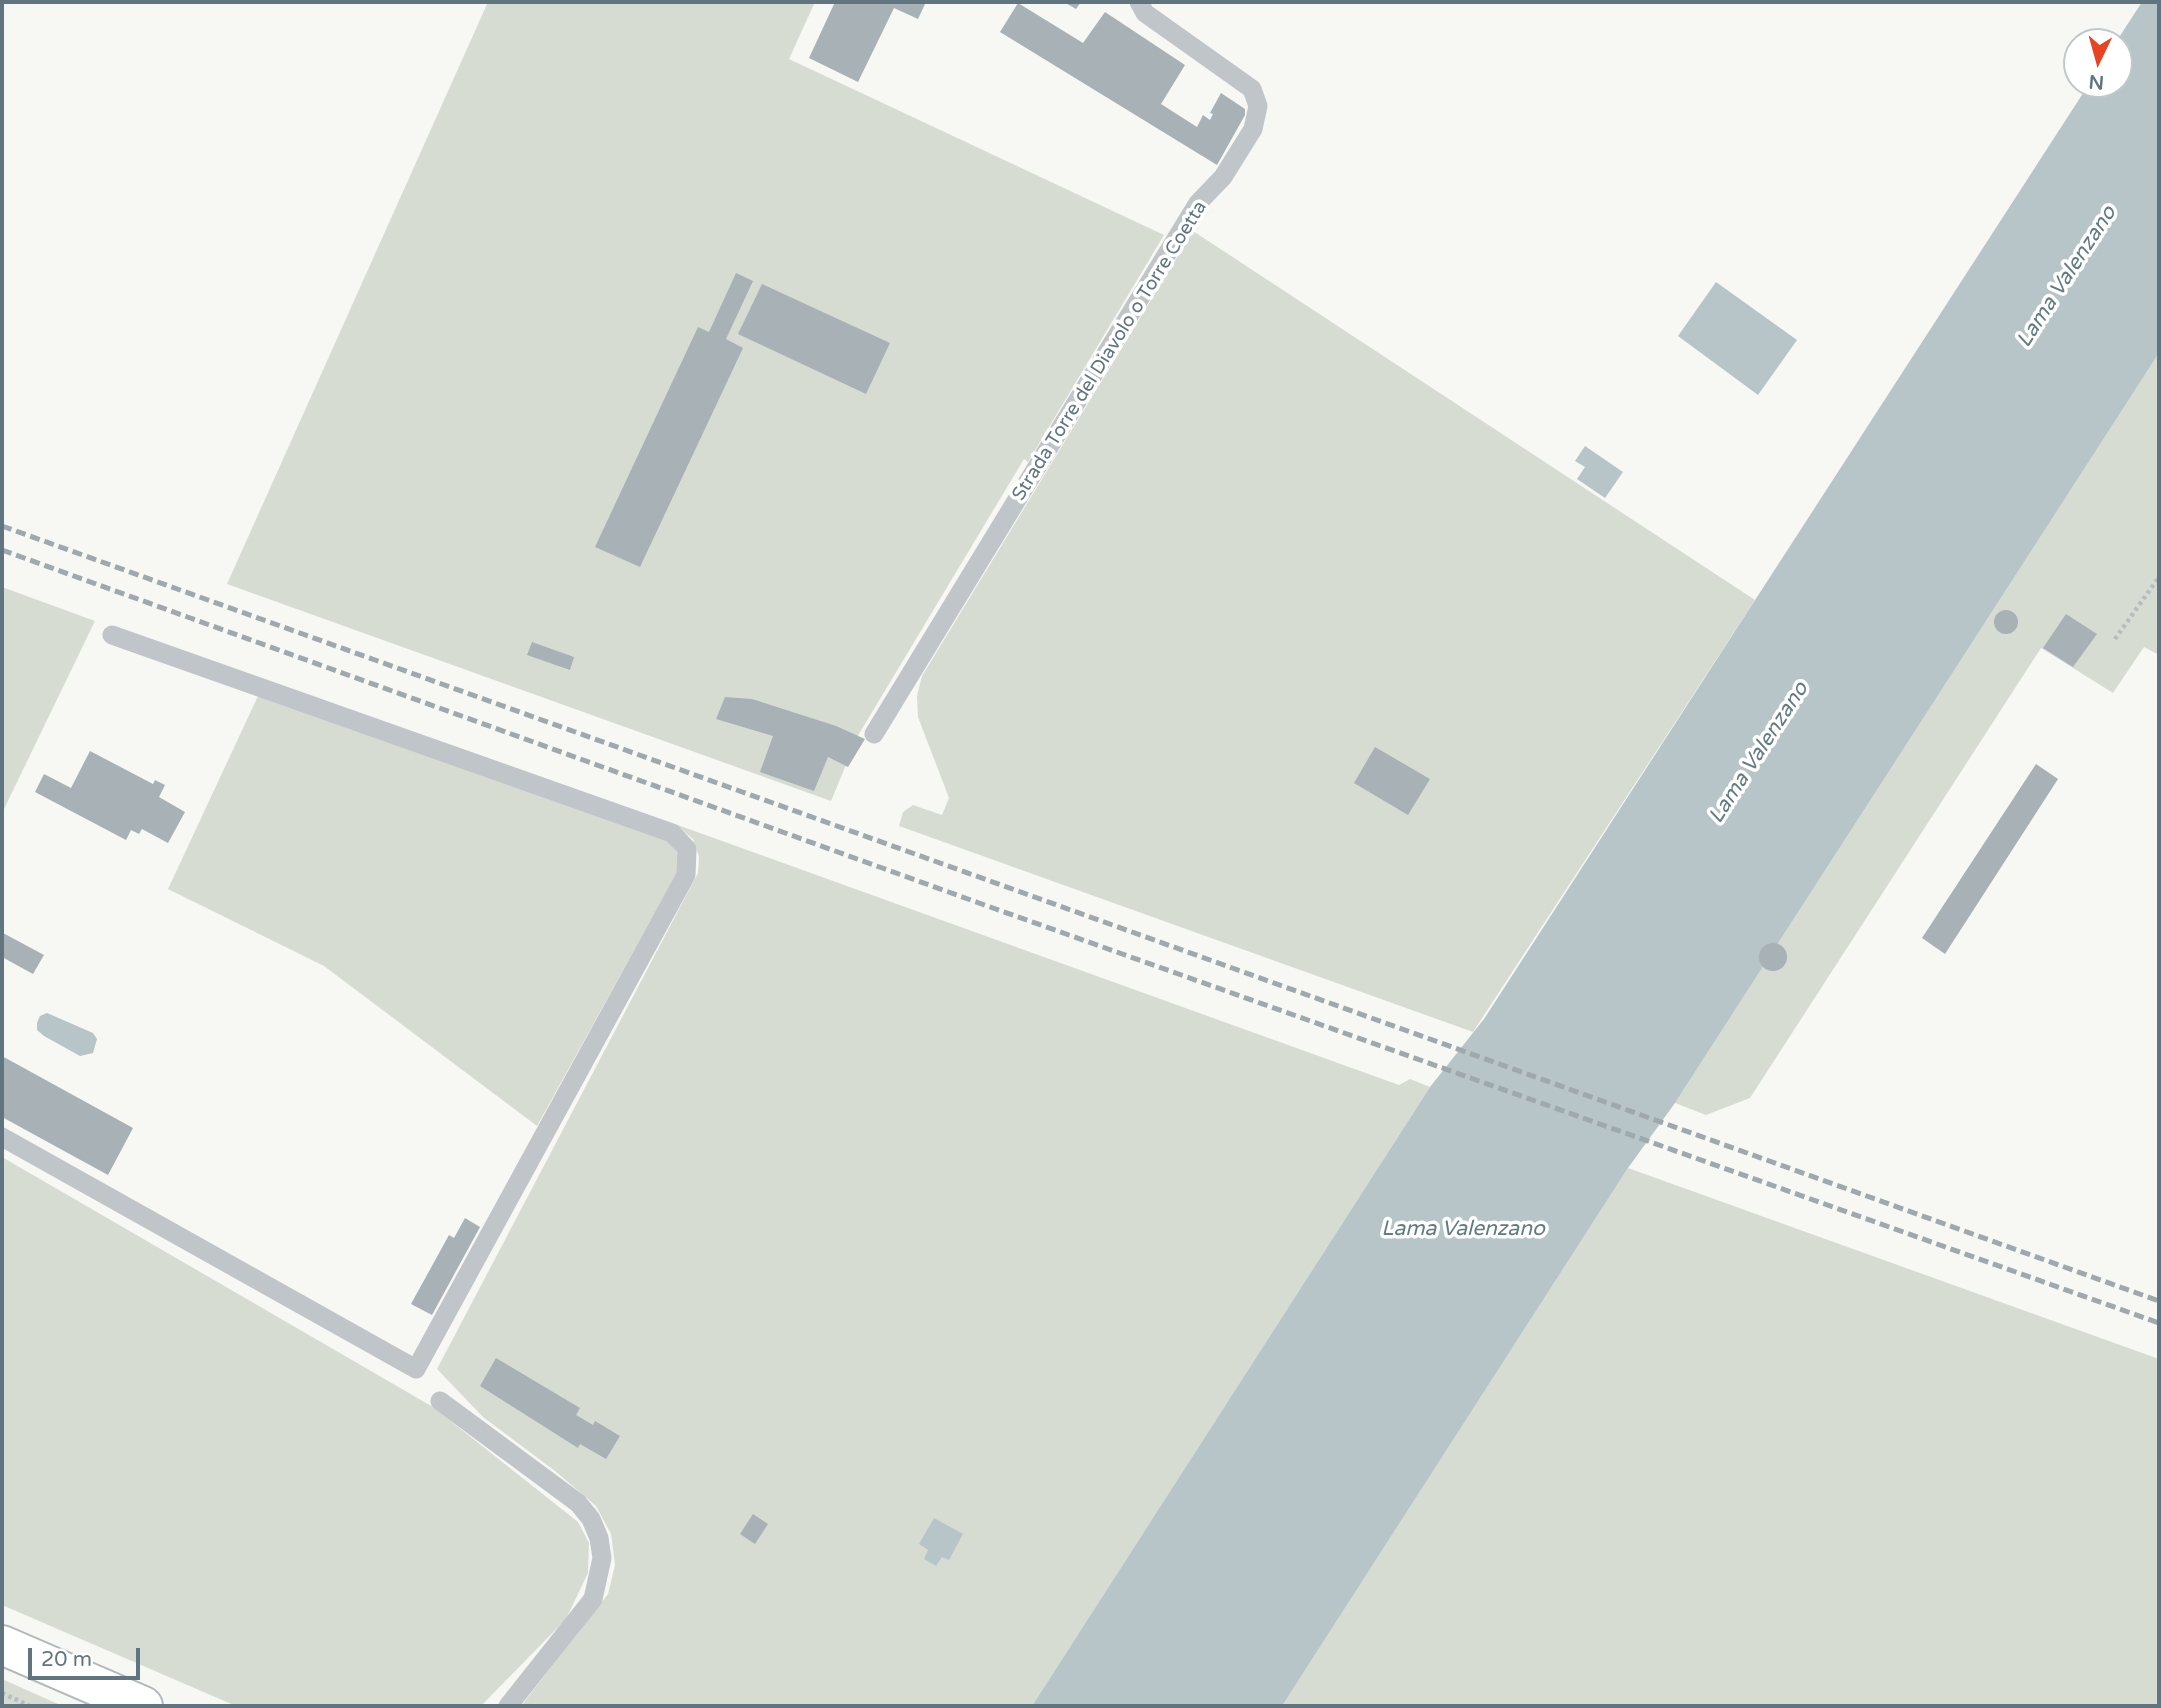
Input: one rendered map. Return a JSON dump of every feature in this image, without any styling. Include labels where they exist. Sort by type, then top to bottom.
[{"type":"main road","points":[[2,1645],[143,1706]]},
{"type":"lane","name":"Strada Torre del Diavolo o Torre Coetta","points":[[874,734],[1198,203],[1223,177],[1253,129],[1258,106],[1252,89],[1145,13],[1139,2]]},
{"type":"lane","points":[[2,1137],[416,1369],[686,875],[687,849],[672,833],[112,635]]},
{"type":"lane","points":[[440,1401],[578,1503],[591,1519],[599,1538],[602,1558],[593,1599],[508,1706]]},
{"type":"path","points":[[2115,639],[2159,577]]},
{"type":"path","points":[[2,1693],[30,1706]]},
{"type":"shaded area","points":[[488,2],[815,2],[789,59],[1164,235],[1028,462],[1024,459],[859,734],[831,801],[227,584]]},
{"type":"shaded area","points":[[1193,231],[1755,600],[1473,1032],[899,826],[903,812],[913,805],[942,815],[949,798],[918,717],[917,696],[922,676]]},
{"type":"shaded area","points":[[2159,353],[2159,655],[2144,647],[2113,693],[2041,648],[1750,1098],[1706,1115],[1675,1103]]},
{"type":"shaded area","points":[[2,587],[95,621],[4,809],[2,809]]},
{"type":"shaded area","points":[[258,696],[668,840],[678,855],[680,867],[537,1126],[324,966],[168,889]]},
{"type":"shaded area","points":[[675,824],[1399,1085],[1410,1079],[1430,1087],[1032,1706],[521,1706],[608,1594],[615,1565],[611,1534],[596,1506],[555,1471],[483,1417],[437,1369],[698,873],[699,857],[693,839]]},
{"type":"shaded area","points":[[2,1157],[433,1407],[578,1522],[589,1543],[588,1573],[566,1619],[481,1706],[236,1706],[2,1605]]},
{"type":"shaded area","points":[[1628,1168],[2159,1359],[2159,1706],[1282,1706]]},
{"type":"shaded area","points":[[2,1679],[58,1704],[62,1706],[2,1706]]},
{"type":"water","name":"Lama Valenzano","points":[[2142,2],[2159,2],[2159,353],[1675,1103],[1628,1168],[1282,1706],[1032,1706],[1430,1087],[1484,1019],[2080,98],[2133,98],[2133,28],[2125,28]]},
{"type":"water","points":[[1716,282],[1797,340],[1758,395],[1678,336]]},
{"type":"water","points":[[1585,446],[1623,472],[1605,498],[1577,479],[1585,467],[1575,461]]},
{"type":"water","points":[[47,1013],[93,1033],[97,1039],[93,1053],[80,1056],[37,1030],[40,1016]]},
{"type":"water","points":[[934,1518],[963,1534],[949,1560],[942,1557],[936,1566],[924,1559],[928,1550],[919,1544]]},
{"type":"building","points":[[835,2],[926,2],[918,19],[894,8],[858,82],[809,58]]},
{"type":"building","points":[[1064,2],[1081,2],[1076,9]]},
{"type":"building","points":[[1018,3],[1083,43],[1105,12],[1185,65],[1161,104],[1197,127],[1203,115],[1210,120],[1213,114],[1210,113],[1221,93],[1245,109],[1245,115],[1217,165],[1000,32]]},
{"type":"building","points":[[736,273],[753,281],[726,339],[743,348],[640,567],[595,547],[698,327],[709,332]]},
{"type":"building","points":[[762,284],[890,343],[866,394],[738,334]]},
{"type":"building","points":[[2006,610],[2015,613],[2018,622],[2015,631],[2006,634],[1997,631],[1994,622],[1997,613]]},
{"type":"building","points":[[2066,614],[2097,634],[2073,667],[2043,648]]},
{"type":"building","points":[[532,642],[574,657],[570,670],[527,655]]},
{"type":"building","points":[[725,697],[752,699],[836,726],[865,739],[848,767],[828,757],[814,791],[760,772],[773,736],[716,719]]},
{"type":"building","points":[[1375,747],[1430,779],[1408,815],[1354,783]]},
{"type":"building","points":[[90,751],[153,784],[155,780],[165,785],[159,797],[185,812],[168,843],[142,829],[139,834],[131,830],[126,840],[35,792],[44,774],[71,788]]},
{"type":"building","points":[[2036,764],[2058,779],[1945,954],[1922,938]]},
{"type":"building","points":[[3,933],[44,955],[33,974],[2,957]]},
{"type":"building","points":[[1773,943],[1783,947],[1787,957],[1783,967],[1773,971],[1763,967],[1759,957],[1763,947]]},
{"type":"building","points":[[2,1056],[133,1128],[108,1175],[2,1117]]},
{"type":"building","points":[[465,1218],[480,1227],[432,1315],[411,1304],[449,1235],[454,1238]]},
{"type":"building","points":[[496,1358],[580,1408],[576,1415],[593,1425],[595,1421],[620,1436],[606,1459],[580,1444],[578,1448],[480,1386]]},
{"type":"building","points":[[753,1514],[768,1524],[755,1544],[740,1534]]},
{"type":"railway","points":[[2,526],[2159,1301]]},
{"type":"railway","points":[[2,550],[979,903],[2159,1323]]}]
